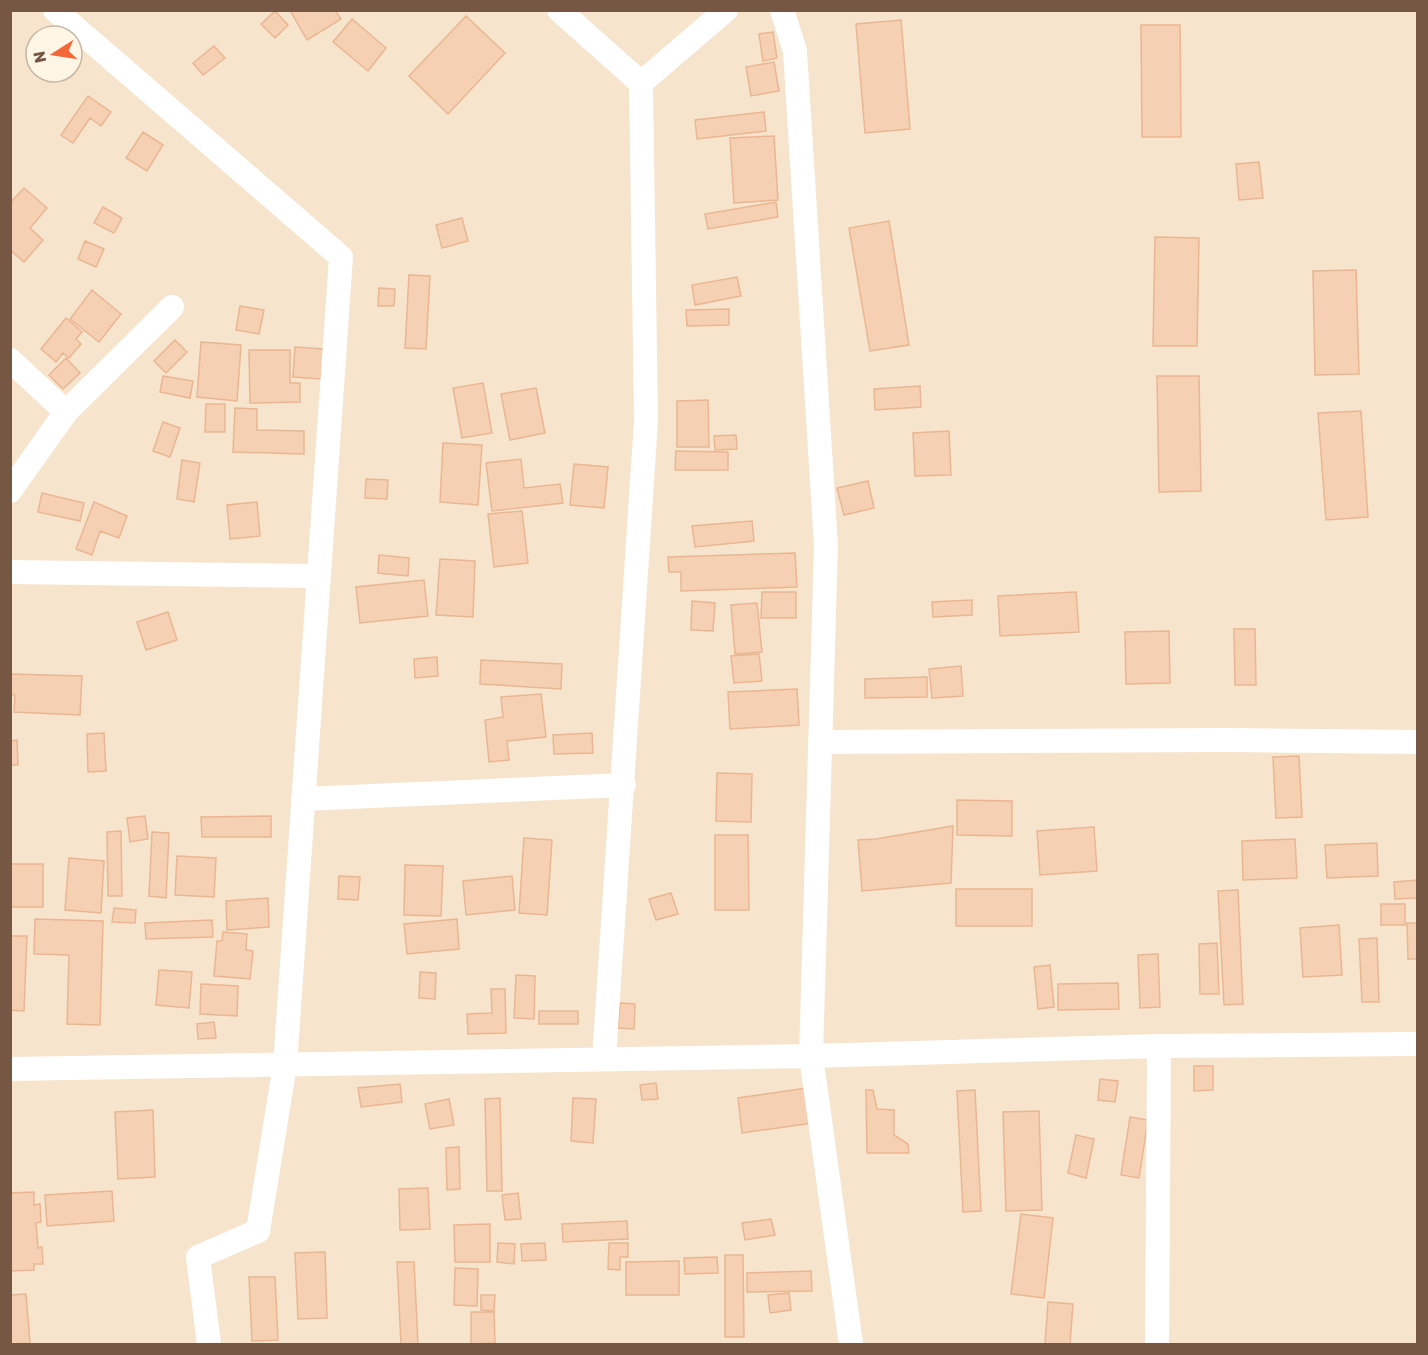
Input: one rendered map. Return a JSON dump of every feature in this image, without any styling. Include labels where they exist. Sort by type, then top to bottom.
[{"type":"street","points":[[55,10],[341,257],[285,1065],[258,1231],[198,1257],[209,1344]]},
{"type":"street","points":[[559,10],[641,83],[645,421],[624,785],[604,1059]]},
{"type":"street","points":[[641,83],[726,10]]},
{"type":"street","points":[[782,10],[795,51],[826,546],[811,1056],[851,1344]]},
{"type":"street","points":[[10,491],[66,412],[172,307]]},
{"type":"street","points":[[10,360],[66,412]]},
{"type":"street","points":[[10,572],[319,576]]},
{"type":"street","points":[[820,742],[1228,740],[1418,742]]},
{"type":"street","points":[[303,799],[624,785]]},
{"type":"street","points":[[10,1069],[811,1056],[1159,1046],[1418,1044]]},
{"type":"street","points":[[1157,1344],[1159,1046]]},
{"type":"shaded area","points":[[11,11],[1417,11],[1417,1344],[11,1344]]},
{"type":"building","points":[[290,10],[335,10],[341,19],[307,40]]},
{"type":"building","points":[[275,11],[288,25],[275,38],[261,24]]},
{"type":"building","points":[[466,16],[505,53],[448,114],[409,76]]},
{"type":"building","points":[[352,19],[386,48],[368,71],[333,42]]},
{"type":"building","points":[[901,20],[910,129],[865,133],[856,24]]},
{"type":"building","points":[[1141,25],[1180,25],[1181,137],[1142,137]]},
{"type":"building","points":[[773,32],[777,58],[763,61],[759,34]]},
{"type":"building","points":[[214,46],[225,58],[203,75],[193,63]]},
{"type":"building","points":[[774,62],[779,91],[751,96],[746,67]]},
{"type":"building","points":[[88,96],[111,112],[101,126],[90,118],[73,143],[61,135]]},
{"type":"building","points":[[764,112],[766,131],[697,139],[695,120]]},
{"type":"building","points":[[143,132],[163,145],[147,171],[126,158]]},
{"type":"building","points":[[774,136],[778,200],[734,203],[730,138]]},
{"type":"building","points":[[1259,162],[1263,198],[1239,200],[1236,164]]},
{"type":"building","points":[[24,188],[47,208],[30,228],[43,240],[24,262],[10,250],[10,203]]},
{"type":"building","points":[[776,202],[778,217],[708,229],[705,214]]},
{"type":"building","points":[[103,207],[122,218],[114,233],[94,223]]},
{"type":"building","points":[[462,218],[468,241],[442,248],[436,225]]},
{"type":"building","points":[[889,221],[909,345],[870,351],[849,228]]},
{"type":"building","points":[[1155,237],[1199,238],[1197,346],[1153,346]]},
{"type":"building","points":[[85,241],[104,249],[96,267],[78,259]]},
{"type":"building","points":[[1356,270],[1359,374],[1315,375],[1313,271]]},
{"type":"building","points":[[409,275],[430,276],[426,349],[405,348]]},
{"type":"building","points":[[737,277],[741,296],[695,305],[692,285]]},
{"type":"building","points":[[379,288],[395,289],[394,306],[378,306]]},
{"type":"building","points":[[92,290],[121,314],[99,342],[70,319]]},
{"type":"building","points":[[240,306],[264,310],[259,334],[236,330]]},
{"type":"building","points":[[729,309],[729,325],[687,326],[686,310]]},
{"type":"building","points":[[66,318],[82,332],[76,339],[81,344],[69,358],[63,353],[56,362],[41,349]]},
{"type":"building","points":[[175,340],[187,352],[166,373],[154,361]]},
{"type":"building","points":[[201,342],[241,345],[237,401],[197,397]]},
{"type":"building","points":[[295,347],[324,349],[321,379],[293,377]]},
{"type":"building","points":[[249,350],[290,350],[290,383],[300,383],[300,402],[250,403]]},
{"type":"building","points":[[66,358],[80,373],[63,389],[49,375]]},
{"type":"building","points":[[163,376],[193,381],[190,398],[160,392]]},
{"type":"building","points":[[1157,376],[1199,376],[1201,491],[1159,492]]},
{"type":"building","points":[[483,383],[492,433],[462,438],[453,388]]},
{"type":"building","points":[[920,386],[921,407],[875,410],[874,389]]},
{"type":"building","points":[[536,388],[545,433],[510,440],[501,394]]},
{"type":"building","points":[[708,400],[709,447],[677,447],[677,401]]},
{"type":"building","points":[[206,404],[225,404],[225,432],[205,432]]},
{"type":"building","points":[[235,408],[257,409],[257,430],[304,431],[304,454],[233,452]]},
{"type":"building","points":[[1361,411],[1368,517],[1326,520],[1318,413]]},
{"type":"building","points":[[163,422],[180,428],[170,457],[153,451]]},
{"type":"building","points":[[949,431],[951,475],[915,476],[913,433]]},
{"type":"building","points":[[736,435],[737,449],[715,450],[714,436]]},
{"type":"building","points":[[443,443],[482,445],[478,505],[440,502]]},
{"type":"building","points":[[676,451],[728,452],[728,470],[675,470]]},
{"type":"building","points":[[521,459],[524,488],[560,484],[563,503],[492,511],[486,463]]},
{"type":"building","points":[[182,460],[200,463],[194,502],[177,499]]},
{"type":"building","points":[[574,464],[608,467],[604,508],[570,505]]},
{"type":"building","points":[[366,479],[388,480],[387,499],[365,498]]},
{"type":"building","points":[[868,481],[874,508],[844,515],[837,488]]},
{"type":"building","points":[[42,493],[84,503],[80,521],[38,512]]},
{"type":"building","points":[[94,502],[127,516],[119,538],[100,531],[92,555],[76,549]]},
{"type":"building","points":[[257,502],[260,536],[230,539],[227,505]]},
{"type":"building","points":[[522,511],[528,563],[494,567],[488,514]]},
{"type":"building","points":[[752,521],[754,541],[695,547],[692,526]]},
{"type":"building","points":[[795,553],[797,587],[681,591],[681,572],[669,572],[668,557]]},
{"type":"building","points":[[379,555],[409,558],[408,576],[378,573]]},
{"type":"building","points":[[440,559],[475,561],[473,617],[436,615]]},
{"type":"building","points":[[424,580],[428,616],[360,623],[356,587]]},
{"type":"building","points":[[762,592],[796,592],[796,618],[761,618]]},
{"type":"building","points":[[1076,592],[1079,632],[1000,636],[998,596]]},
{"type":"building","points":[[972,600],[972,615],[933,617],[932,602]]},
{"type":"building","points":[[692,601],[715,603],[713,631],[691,630]]},
{"type":"building","points":[[757,603],[762,652],[735,654],[731,605]]},
{"type":"building","points":[[168,612],[177,640],[146,650],[137,622]]},
{"type":"building","points":[[1234,629],[1255,629],[1256,685],[1235,685]]},
{"type":"building","points":[[1169,631],[1170,683],[1126,684],[1125,632]]},
{"type":"building","points":[[759,654],[762,681],[734,683],[731,656]]},
{"type":"building","points":[[437,657],[438,676],[415,678],[414,659]]},
{"type":"building","points":[[481,660],[562,664],[561,689],[480,684]]},
{"type":"building","points":[[961,666],[963,696],[932,698],[929,669]]},
{"type":"building","points":[[10,674],[82,676],[80,715],[14,712],[15,695],[10,694]]},
{"type":"building","points":[[927,677],[927,697],[865,698],[865,679]]},
{"type":"building","points":[[797,689],[799,725],[730,729],[728,692]]},
{"type":"building","points":[[541,694],[546,737],[507,741],[509,760],[489,762],[485,720],[503,717],[501,697]]},
{"type":"building","points":[[104,733],[106,771],[88,772],[87,734]]},
{"type":"building","points":[[592,733],[593,753],[554,754],[553,735]]},
{"type":"building","points":[[17,740],[18,765],[10,765],[10,741]]},
{"type":"building","points":[[1299,756],[1302,817],[1276,818],[1273,757]]},
{"type":"building","points":[[717,773],[752,774],[751,822],[716,821]]},
{"type":"building","points":[[957,800],[1012,801],[1012,836],[957,835]]},
{"type":"building","points":[[145,816],[148,839],[130,842],[127,818]]},
{"type":"building","points":[[271,816],[271,837],[202,837],[201,817]]},
{"type":"building","points":[[953,826],[951,883],[862,891],[858,840]]},
{"type":"building","points":[[1094,827],[1097,871],[1040,875],[1037,831]]},
{"type":"building","points":[[121,831],[122,896],[108,896],[107,832]]},
{"type":"building","points":[[152,832],[169,833],[166,898],[149,896]]},
{"type":"building","points":[[715,835],[748,835],[749,910],[715,910]]},
{"type":"building","points":[[524,838],[552,840],[547,915],[519,913]]},
{"type":"building","points":[[1295,839],[1297,878],[1243,880],[1242,841]]},
{"type":"building","points":[[1377,843],[1378,876],[1327,878],[1325,845]]},
{"type":"building","points":[[177,856],[216,858],[214,897],[175,895]]},
{"type":"building","points":[[69,858],[104,861],[101,913],[65,910]]},
{"type":"building","points":[[10,864],[43,864],[43,907],[10,907]]},
{"type":"building","points":[[405,865],[443,866],[441,916],[404,915]]},
{"type":"building","points":[[339,876],[360,877],[358,900],[338,899]]},
{"type":"building","points":[[512,876],[515,910],[466,915],[463,881]]},
{"type":"building","points":[[1418,880],[1418,898],[1395,899],[1394,882]]},
{"type":"building","points":[[956,889],[1032,889],[1032,926],[956,926]]},
{"type":"building","points":[[1238,890],[1243,1004],[1224,1005],[1218,891]]},
{"type":"building","points":[[671,893],[678,914],[656,920],[649,899]]},
{"type":"building","points":[[268,898],[269,927],[227,930],[226,901]]},
{"type":"building","points":[[1381,904],[1405,904],[1405,925],[1381,925]]},
{"type":"building","points":[[114,908],[136,910],[135,923],[112,922]]},
{"type":"building","points":[[35,919],[103,921],[100,1025],[67,1024],[69,955],[34,954]]},
{"type":"building","points":[[457,919],[459,949],[407,954],[404,924]]},
{"type":"building","points":[[212,920],[213,937],[146,939],[145,923]]},
{"type":"building","points":[[1407,923],[1418,923],[1418,959],[1408,959]]},
{"type":"building","points":[[1339,925],[1342,975],[1303,977],[1300,928]]},
{"type":"building","points":[[223,932],[247,934],[246,950],[253,951],[250,979],[214,976],[217,941],[222,941]]},
{"type":"building","points":[[10,936],[27,936],[24,1011],[10,1010]]},
{"type":"building","points":[[1377,938],[1379,1002],[1362,1002],[1359,939]]},
{"type":"building","points":[[1217,943],[1219,994],[1200,994],[1199,944]]},
{"type":"building","points":[[1158,954],[1160,1007],[1140,1008],[1138,955]]},
{"type":"building","points":[[1050,965],[1054,1007],[1038,1009],[1034,967]]},
{"type":"building","points":[[159,970],[192,972],[189,1008],[156,1005]]},
{"type":"building","points":[[420,972],[436,973],[435,999],[419,998]]},
{"type":"building","points":[[516,975],[535,976],[534,1019],[514,1018]]},
{"type":"building","points":[[1118,983],[1119,1009],[1058,1010],[1058,984]]},
{"type":"building","points":[[201,984],[238,986],[237,1016],[200,1014]]},
{"type":"building","points":[[491,989],[505,989],[506,1033],[468,1034],[467,1014],[492,1013]]},
{"type":"building","points":[[620,1003],[635,1004],[634,1029],[618,1028]]},
{"type":"building","points":[[539,1011],[578,1011],[578,1024],[539,1024]]},
{"type":"building","points":[[214,1022],[216,1038],[198,1039],[197,1024]]},
{"type":"building","points":[[1194,1066],[1213,1066],[1213,1090],[1194,1091]]},
{"type":"building","points":[[1100,1079],[1118,1081],[1115,1102],[1098,1100]]},
{"type":"building","points":[[656,1083],[658,1099],[642,1100],[640,1085]]},
{"type":"building","points":[[400,1084],[402,1102],[361,1107],[358,1088]]},
{"type":"building","points":[[807,1088],[812,1123],[742,1133],[738,1098]]},
{"type":"building","points":[[866,1090],[873,1090],[877,1109],[894,1110],[894,1135],[908,1144],[909,1153],[867,1153]]},
{"type":"building","points":[[975,1090],[981,1211],[963,1212],[957,1091]]},
{"type":"building","points":[[500,1098],[502,1191],[487,1191],[485,1099]]},
{"type":"building","points":[[573,1098],[596,1099],[593,1143],[571,1141]]},
{"type":"building","points":[[449,1099],[454,1125],[430,1129],[425,1104]]},
{"type":"building","points":[[153,1110],[155,1177],[118,1179],[115,1112]]},
{"type":"building","points":[[1039,1111],[1042,1210],[1006,1211],[1003,1112]]},
{"type":"building","points":[[1130,1117],[1148,1120],[1139,1178],[1121,1175]]},
{"type":"building","points":[[1076,1135],[1094,1139],[1086,1178],[1068,1173]]},
{"type":"building","points":[[459,1147],[460,1189],[447,1190],[446,1148]]},
{"type":"building","points":[[428,1188],[430,1229],[400,1230],[399,1189]]},
{"type":"building","points":[[112,1191],[114,1221],[47,1226],[45,1195]]},
{"type":"building","points":[[34,1192],[34,1205],[40,1204],[41,1222],[36,1223],[38,1248],[42,1247],[43,1264],[34,1264],[34,1270],[10,1271],[10,1193]]},
{"type":"building","points":[[518,1193],[521,1219],[505,1220],[502,1195]]},
{"type":"building","points":[[1021,1214],[1053,1218],[1044,1298],[1011,1294]]},
{"type":"building","points":[[771,1219],[775,1235],[745,1240],[742,1223]]},
{"type":"building","points":[[627,1221],[628,1239],[563,1242],[562,1224]]},
{"type":"building","points":[[490,1224],[490,1262],[455,1262],[454,1225]]},
{"type":"building","points":[[498,1243],[515,1244],[514,1264],[497,1262]]},
{"type":"building","points":[[545,1243],[546,1260],[522,1261],[521,1244]]},
{"type":"building","points":[[609,1243],[628,1243],[628,1257],[620,1257],[620,1270],[608,1269]]},
{"type":"building","points":[[325,1252],[327,1318],[298,1319],[295,1253]]},
{"type":"building","points":[[725,1255],[743,1255],[744,1337],[725,1337]]},
{"type":"building","points":[[717,1257],[718,1273],[685,1274],[684,1258]]},
{"type":"building","points":[[679,1261],[679,1295],[626,1295],[626,1262]]},
{"type":"building","points":[[397,1262],[414,1262],[418,1344],[401,1344]]},
{"type":"building","points":[[455,1268],[478,1269],[477,1306],[454,1305]]},
{"type":"building","points":[[811,1271],[812,1291],[747,1292],[747,1273]]},
{"type":"building","points":[[249,1277],[275,1277],[278,1340],[252,1341]]},
{"type":"building","points":[[789,1293],[791,1310],[770,1313],[768,1295]]},
{"type":"building","points":[[26,1294],[30,1343],[10,1344],[10,1295]]},
{"type":"building","points":[[481,1295],[495,1295],[494,1311],[481,1310]]},
{"type":"building","points":[[1048,1302],[1073,1304],[1070,1344],[1045,1344]]},
{"type":"building","points":[[471,1312],[494,1312],[495,1343],[471,1344]]}]
